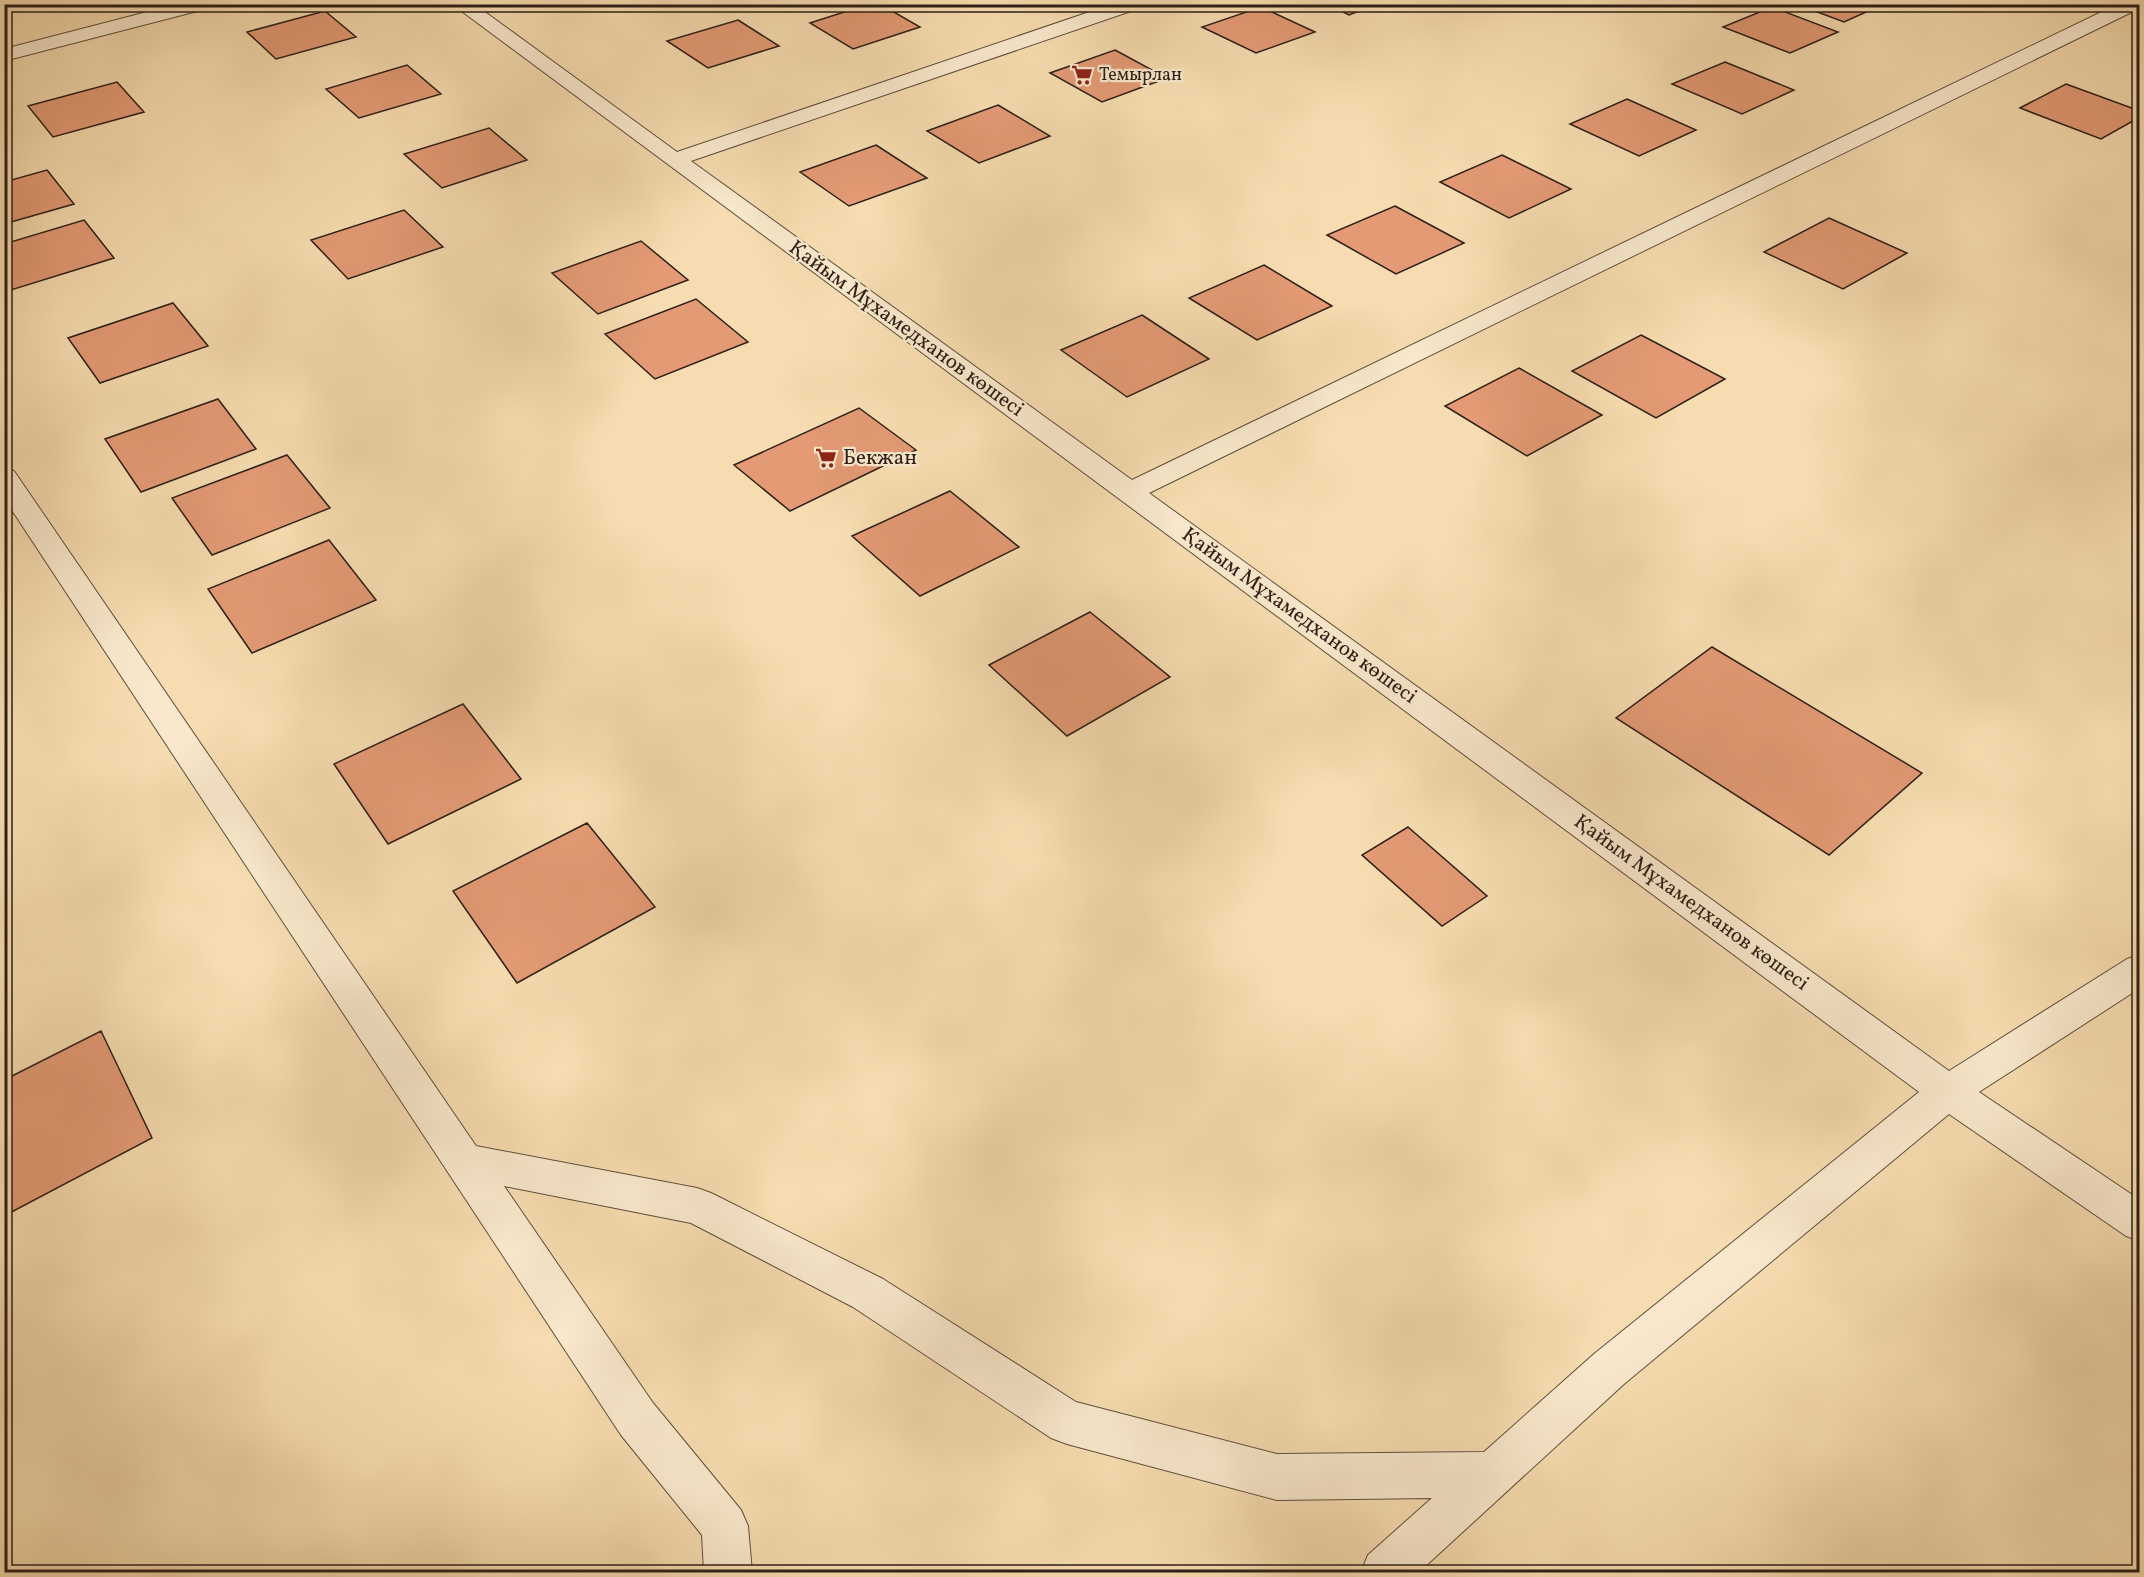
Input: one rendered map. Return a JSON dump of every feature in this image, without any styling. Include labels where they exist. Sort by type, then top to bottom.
[{"type":"street","points":[[4,55],[202,4]]},
{"type":"street","name":"Қайым Мұхамедханов көшесі","points":[[461,4],[1948,1092],[2139,1223]]},
{"type":"street","points":[[674,160],[1133,4]]},
{"type":"street","points":[[1129,492],[2133,4]]},
{"type":"street","points":[[4,477],[637,1419],[725,1526],[728,1572]]},
{"type":"street","points":[[1385,1572],[1609,1369],[1948,1092],[2139,969]]},
{"type":"street","points":[[464,1161],[697,1206],[868,1293],[1068,1422],[1277,1477],[1493,1475]]},
{"type":"building","points":[[869,4],[880,4],[920,27],[853,49],[810,23]]},
{"type":"building","points":[[1327,4],[1377,4],[1349,15]]},
{"type":"building","points":[[1796,4],[1884,4],[1844,22]]},
{"type":"building","points":[[1261,7],[1315,32],[1256,53],[1202,27]]},
{"type":"building","points":[[1772,7],[1838,32],[1790,53],[1723,27]]},
{"type":"building","points":[[325,11],[356,37],[276,59],[247,32]]},
{"type":"building","points":[[738,20],[779,46],[708,68],[667,41]]},
{"type":"building","points":[[1115,50],[1167,78],[1102,102],[1050,73]]},
{"type":"building","points":[[1725,62],[1794,90],[1742,114],[1672,84]]},
{"type":"building","points":[[407,65],[441,94],[359,118],[326,89]]},
{"type":"building","points":[[117,82],[144,112],[53,137],[28,106]]},
{"type":"building","points":[[2066,84],[2140,111],[2140,117],[2101,139],[2020,108]]},
{"type":"building","points":[[1627,99],[1696,130],[1639,156],[1570,124]]},
{"type":"building","points":[[998,105],[1050,136],[979,163],[927,131]]},
{"type":"building","points":[[489,128],[527,160],[442,188],[404,154]]},
{"type":"building","points":[[876,145],[927,178],[849,206],[800,172]]},
{"type":"building","points":[[1502,155],[1571,189],[1509,218],[1440,182]]},
{"type":"building","points":[[47,170],[74,204],[4,224],[4,182]]},
{"type":"building","points":[[1395,206],[1464,243],[1396,274],[1327,235]]},
{"type":"building","points":[[404,210],[443,247],[348,279],[311,240]]},
{"type":"building","points":[[1829,218],[1907,253],[1843,289],[1764,252]]},
{"type":"building","points":[[84,220],[114,258],[11,290],[4,281],[4,244]]},
{"type":"building","points":[[641,241],[688,280],[598,314],[552,273]]},
{"type":"building","points":[[1264,265],[1332,306],[1257,340],[1189,298]]},
{"type":"building","points":[[696,299],[748,342],[655,379],[605,334]]},
{"type":"building","points":[[173,303],[208,346],[100,383],[68,338]]},
{"type":"building","points":[[1142,315],[1209,359],[1127,397],[1061,350]]},
{"type":"building","points":[[1641,335],[1725,379],[1656,418],[1572,371]]},
{"type":"building","points":[[1519,368],[1602,415],[1527,456],[1445,406]]},
{"type":"building","points":[[218,399],[256,449],[141,492],[105,439]]},
{"type":"building","name":"Бекжан","points":[[859,408],[916,450],[790,511],[734,465]]},
{"type":"building","points":[[287,455],[330,508],[212,555],[172,498]]},
{"type":"building","points":[[950,491],[1019,547],[920,596],[852,536]]},
{"type":"building","points":[[329,540],[376,600],[252,653],[208,589]]},
{"type":"building","points":[[1090,612],[1170,677],[1067,736],[989,665]]},
{"type":"building","points":[[1712,647],[1922,773],[1829,855],[1616,718]]},
{"type":"building","points":[[463,704],[521,779],[388,844],[334,764]]},
{"type":"building","points":[[587,823],[655,907],[517,983],[453,891]]},
{"type":"building","points":[[1408,827],[1487,896],[1442,926],[1362,855]]},
{"type":"building","points":[[101,1031],[152,1138],[4,1216],[4,1080]]},
{"type":"place","name":"Темырлан","points":[[1082,75]]},
{"type":"place","name":"Бекжан","points":[[826,458]]}]
